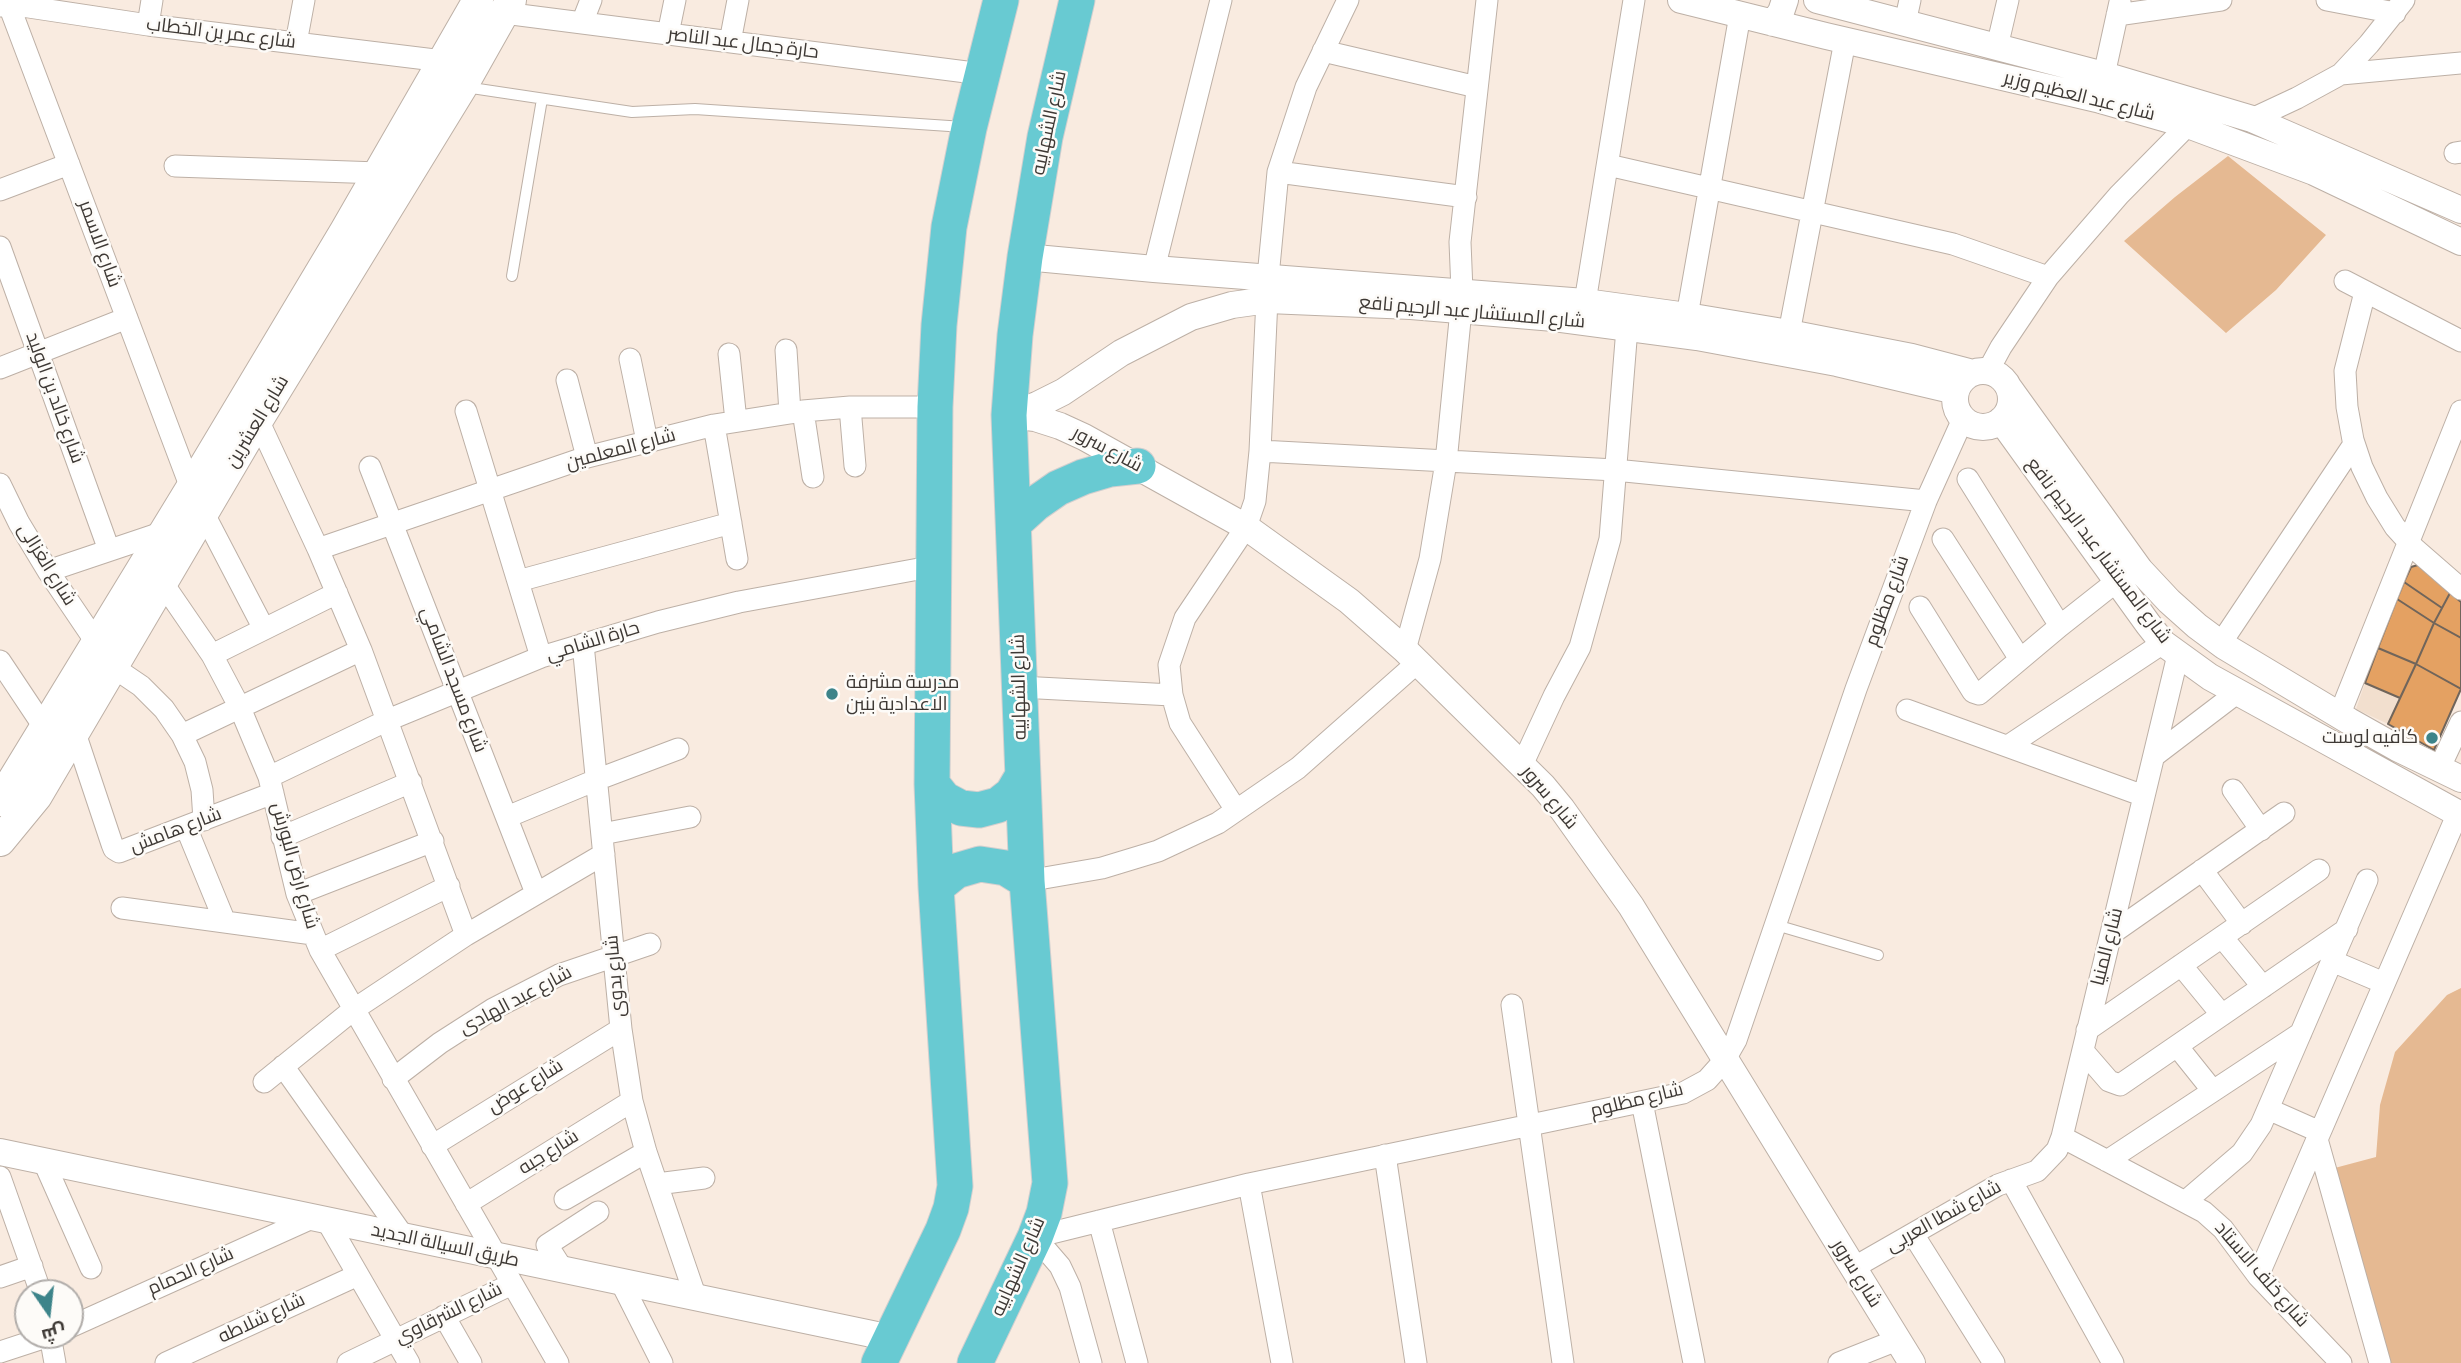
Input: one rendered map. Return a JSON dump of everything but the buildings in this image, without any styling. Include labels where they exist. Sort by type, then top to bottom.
[{"type":"highway","points":[[885,1351],[943,1230],[955,1186],[932,784],[935,407],[939,325],[949,227],[1001,0]]},
{"type":"highway","name":"شارع الشهابيه","points":[[975,1363],[1035,1237],[1044,1213],[1050,1183],[1027,881],[1009,415],[1025,257],[1045,137],[1077,0]]},
{"type":"highway","points":[[1014,523],[1058,488],[1110,469],[1138,466]]},
{"type":"highway","points":[[932,784],[944,799],[961,808],[979,810],[998,805],[1012,794],[1022,777]]},
{"type":"highway","points":[[936,887],[956,871],[980,864],[1006,868],[1027,881]]},
{"type":"main road","name":"شارع العشرين","points":[[0,801],[96,642],[162,582],[197,500],[443,61],[498,4]]},
{"type":"main road","name":"شارع العشرين","points":[[0,841],[37,796],[113,667],[131,611],[164,532],[197,500],[258,421],[462,87],[498,4]]},
{"type":"street","points":[[148,25],[152,0]]},
{"type":"street","points":[[296,43],[304,0]]},
{"type":"street","points":[[582,23],[591,0]]},
{"type":"street","points":[[668,34],[675,0]]},
{"type":"street","points":[[730,42],[738,0]]},
{"type":"street","points":[[1154,269],[1221,0]]},
{"type":"street","points":[[1236,810],[1180,723],[1172,695],[1169,665],[1185,618],[1246,527],[1255,501],[1278,172],[1306,87],[1348,0]]},
{"type":"street","points":[[1027,881],[1102,868],[1158,851],[1218,823],[1298,768],[1412,656],[1446,462],[1462,301],[1460,242],[1487,0]]},
{"type":"street","points":[[1585,302],[1633,0]]},
{"type":"street","name":"شارع عبد العظيم وزير","points":[[1681,0],[1740,15],[1779,11],[1835,39],[2097,99],[2261,132],[2404,183],[2461,210]]},
{"type":"street","points":[[1997,47],[2008,0]]},
{"type":"street","points":[[2104,75],[2119,8],[2221,0]]},
{"type":"street","points":[[2327,0],[2399,6]]},
{"type":"street","points":[[1789,333],[1811,211],[1835,39],[1825,22],[1826,2]]},
{"type":"street","name":"شارع عبد العظيم وزير","points":[[1826,2],[1908,12],[1997,47],[2104,75],[2208,123]]},
{"type":"street","name":"شارع عمر بن الخطاب","points":[[5,3],[148,25],[443,61]]},
{"type":"street","name":"شارع الاسمر","points":[[5,3],[197,500],[264,629]]},
{"type":"street","name":"حارة جمال عبد الناصر","points":[[498,4],[582,23],[982,74]]},
{"type":"street","points":[[2261,132],[2297,98],[2341,74],[2399,6]]},
{"type":"street","points":[[1687,316],[1740,15]]},
{"type":"street","points":[[1323,51],[1477,87]]},
{"type":"street","points":[[2341,74],[2461,63]]},
{"type":"street","points":[[1973,378],[2004,380],[2009,388],[2010,406],[2001,420],[1982,427],[1972,425],[1963,419],[1955,400],[2006,337],[2048,277],[2119,195],[2208,123]]},
{"type":"street","name":"شارع عبد العظيم وزير","points":[[2261,132],[2314,172],[2461,243]]},
{"type":"street","points":[[0,190],[69,164]]},
{"type":"street","points":[[1608,165],[1953,244],[2048,277]]},
{"type":"street","points":[[175,166],[379,173]]},
{"type":"street","points":[[1278,172],[1466,197]]},
{"type":"street","name":"شارع خالد بن الوليد","points":[[0,247],[109,550]]},
{"type":"street","name":"شارع المستشار عبد الرحيم نافع","points":[[1025,257],[1154,269],[1268,289],[1462,301],[1585,302],[1789,333],[1912,357],[1973,378]]},
{"type":"street","points":[[2345,281],[2461,341]]},
{"type":"street","name":"شارع المستشار عبد الرحيم نافع","points":[[1009,415],[1063,392],[1121,353],[1191,317],[1232,305],[1268,289]]},
{"type":"street","points":[[2365,292],[2345,371],[2347,407],[2354,444],[2377,498],[2407,541],[2461,589]]},
{"type":"street","name":"شارع المستشار عبد الرحيم نافع","points":[[1462,301],[1554,318],[1697,337],[1838,363],[1973,378]]},
{"type":"street","points":[[0,368],[127,318]]},
{"type":"street","points":[[1522,765],[1580,647],[1610,539],[1627,328]]},
{"type":"street","points":[[786,350],[797,412],[813,477]]},
{"type":"street","points":[[729,354],[736,421]]},
{"type":"street","points":[[630,359],[648,441]]},
{"type":"street","points":[[567,380],[587,457]]},
{"type":"street","name":"شارع المستشار عبد الرحيم نافع","points":[[2009,388],[2140,570],[2197,626],[2222,645],[2339,716],[2450,774]]},
{"type":"street","points":[[850,407],[855,466]]},
{"type":"street","name":"شارع المعلمين","points":[[318,550],[587,457],[714,425],[850,407],[935,407]]},
{"type":"street","points":[[466,411],[541,657]]},
{"type":"street","points":[[2339,716],[2461,411]]},
{"type":"street","name":"شارع سرور","points":[[1009,415],[1035,418],[1060,426],[1246,527],[1349,601],[1412,656],[1522,765],[1562,809],[1631,906],[1912,1363]]},
{"type":"street","name":"شارع مظلوم","points":[[1035,1237],[1249,1184],[1683,1093],[1707,1080],[1724,1061],[1736,1040],[1856,689],[1926,501],[1963,419]]},
{"type":"street","name":"شارع المستشار عبد الرحيم نافع","points":[[2001,420],[2117,581],[2170,649],[2210,677],[2459,814]]},
{"type":"street","points":[[258,421],[361,650],[466,935]]},
{"type":"street","points":[[714,425],[737,559]]},
{"type":"street","points":[[2210,677],[2212,659],[2354,444]]},
{"type":"street","points":[[1260,451],[1615,470],[1926,501]]},
{"type":"street","name":"شارع مسجد الشامي","points":[[370,467],[536,893]]},
{"type":"street","points":[[1968,479],[2060,626]]},
{"type":"street","name":"شارع الغزالى","points":[[0,484],[9,527],[48,571],[96,642]]},
{"type":"street","points":[[518,580],[731,523]]},
{"type":"street","points":[[48,571],[164,532]]},
{"type":"street","points":[[1943,539],[2020,659]]},
{"type":"street","name":"حارة الشامي","points":[[271,785],[388,720],[541,657],[739,602],[935,566]]},
{"type":"street","points":[[1920,607],[1976,694],[1981,693],[2117,581]]},
{"type":"street","name":"شارع ارض البورش","points":[[162,582],[212,655],[240,708],[271,785],[298,894],[316,942],[558,1363]]},
{"type":"street","points":[[212,655],[337,593]]},
{"type":"street","points":[[2008,746],[2170,649],[2190,642],[2197,626]]},
{"type":"street","name":"شارع بدوى","points":[[583,644],[621,1029],[632,1101],[646,1152],[696,1298]]},
{"type":"street","name":"شارع المنيا","points":[[2062,1137],[2154,756],[2170,649]]},
{"type":"street","points":[[182,735],[361,650]]},
{"type":"street","points":[[0,661],[44,727]]},
{"type":"street","points":[[113,667],[164,709],[182,735],[195,762],[202,790],[195,823],[225,922]]},
{"type":"street","points":[[1020,687],[1172,695]]},
{"type":"street","points":[[2154,756],[2238,692]]},
{"type":"street","points":[[1907,710],[2144,796]]},
{"type":"street","points":[[2450,774],[2461,722]]},
{"type":"street","name":"شارع هامش","points":[[75,733],[114,849],[119,852],[195,823],[271,785]]},
{"type":"street","points":[[507,817],[678,749]]},
{"type":"street","points":[[282,837],[411,782]]},
{"type":"street","points":[[2233,790],[2261,830]]},
{"type":"street","points":[[2111,934],[2284,813]]},
{"type":"street","points":[[2258,1276],[2459,814]]},
{"type":"street","points":[[264,1082],[353,1010],[466,935],[536,893],[603,844],[690,817]]},
{"type":"street","points":[[298,894],[433,841]]},
{"type":"street","points":[[2202,870],[2242,924]]},
{"type":"street","points":[[2319,870],[2181,965],[2085,1040],[2109,1081],[2120,1085],[2347,929]]},
{"type":"street","points":[[2186,1201],[2242,1153],[2261,1125],[2367,880]]},
{"type":"street","points":[[122,908],[225,922],[316,942],[449,886]]},
{"type":"street","points":[[2222,937],[2263,987]]},
{"type":"street","name":"شارع عبد الهادى","points":[[393,1079],[440,1043],[493,1009],[559,975],[650,944]]},
{"type":"street","points":[[2332,961],[2384,984]]},
{"type":"street","points":[[2181,965],[2222,1015]]},
{"type":"street","points":[[1512,1005],[1563,1363]]},
{"type":"street","name":"شارع عوض","points":[[432,1146],[621,1029]]},
{"type":"street","points":[[2107,1161],[2301,1033]]},
{"type":"street","points":[[2177,1046],[2213,1091]]},
{"type":"street","points":[[283,1066],[404,1237]]},
{"type":"street","name":"شارع جبه","points":[[466,1204],[632,1101]]},
{"type":"street","points":[[1642,1102],[1695,1363]]},
{"type":"street","points":[[2268,1110],[2318,1136],[2380,1363]]},
{"type":"street","name":"شارع خلف الاستاد","points":[[2062,1137],[2204,1212],[2223,1229],[2258,1276],[2338,1362]]},
{"type":"street","name":"شارع شطا العربى","points":[[1853,1268],[1998,1185],[2038,1171],[2057,1150],[2062,1137]]},
{"type":"street","name":"طريق السيالة الجديد","points":[[0,1152],[696,1298],[885,1351]]},
{"type":"street","points":[[565,1199],[646,1152]]},
{"type":"street","points":[[1385,1155],[1416,1363]]},
{"type":"street","points":[[44,1162],[91,1268]]},
{"type":"street","points":[[0,1177],[5,1206],[36,1279]]},
{"type":"street","points":[[657,1184],[704,1178]]},
{"type":"street","points":[[2011,1180],[2113,1363]]},
{"type":"street","points":[[1249,1184],[1282,1363]]},
{"type":"street","points":[[564,1270],[547,1245],[598,1212]]},
{"type":"street","points":[[319,1219],[358,1275],[409,1363]]},
{"type":"street","name":"شارع الحمام","points":[[84,1321],[319,1219]]},
{"type":"street","points":[[1099,1221],[1138,1363]]},
{"type":"street","points":[[1913,1234],[1994,1363]]},
{"type":"street","points":[[1035,1237],[1060,1266],[1070,1287],[1091,1363]]},
{"type":"street","points":[[0,1277],[32,1266]]},
{"type":"street","name":"شارع شلاطه","points":[[166,1363],[358,1275]]},
{"type":"street","points":[[621,1282],[662,1363]]},
{"type":"street","name":"شارع الشرقاوي","points":[[348,1363],[512,1283]]},
{"type":"street","points":[[444,1317],[471,1363]]},
{"type":"street","points":[[1839,1363],[1897,1340]]},
{"type":"lane","points":[[462,87],[632,112],[695,109],[970,128]]},
{"type":"lane","points":[[512,276],[542,99]]},
{"type":"lane","points":[[1776,925],[1878,955]]},
{"type":"shaded area","points":[[2228,156],[2326,235],[2276,290],[2226,333],[2124,241]]},
{"type":"shaded area","points":[[2365,683],[2400,698],[2388,724],[2356,709]]},
{"type":"shaded area","points":[[2461,988],[2461,1363],[2389,1363],[2331,1169],[2376,1157],[2380,1105],[2395,1052],[2447,995]]},
{"type":"place","name":"مدرسة مشرفة الاعدادية بنين","points":[[832,694]]},
{"type":"place","name":"كافيه لوست","points":[[2432,738]]}]
